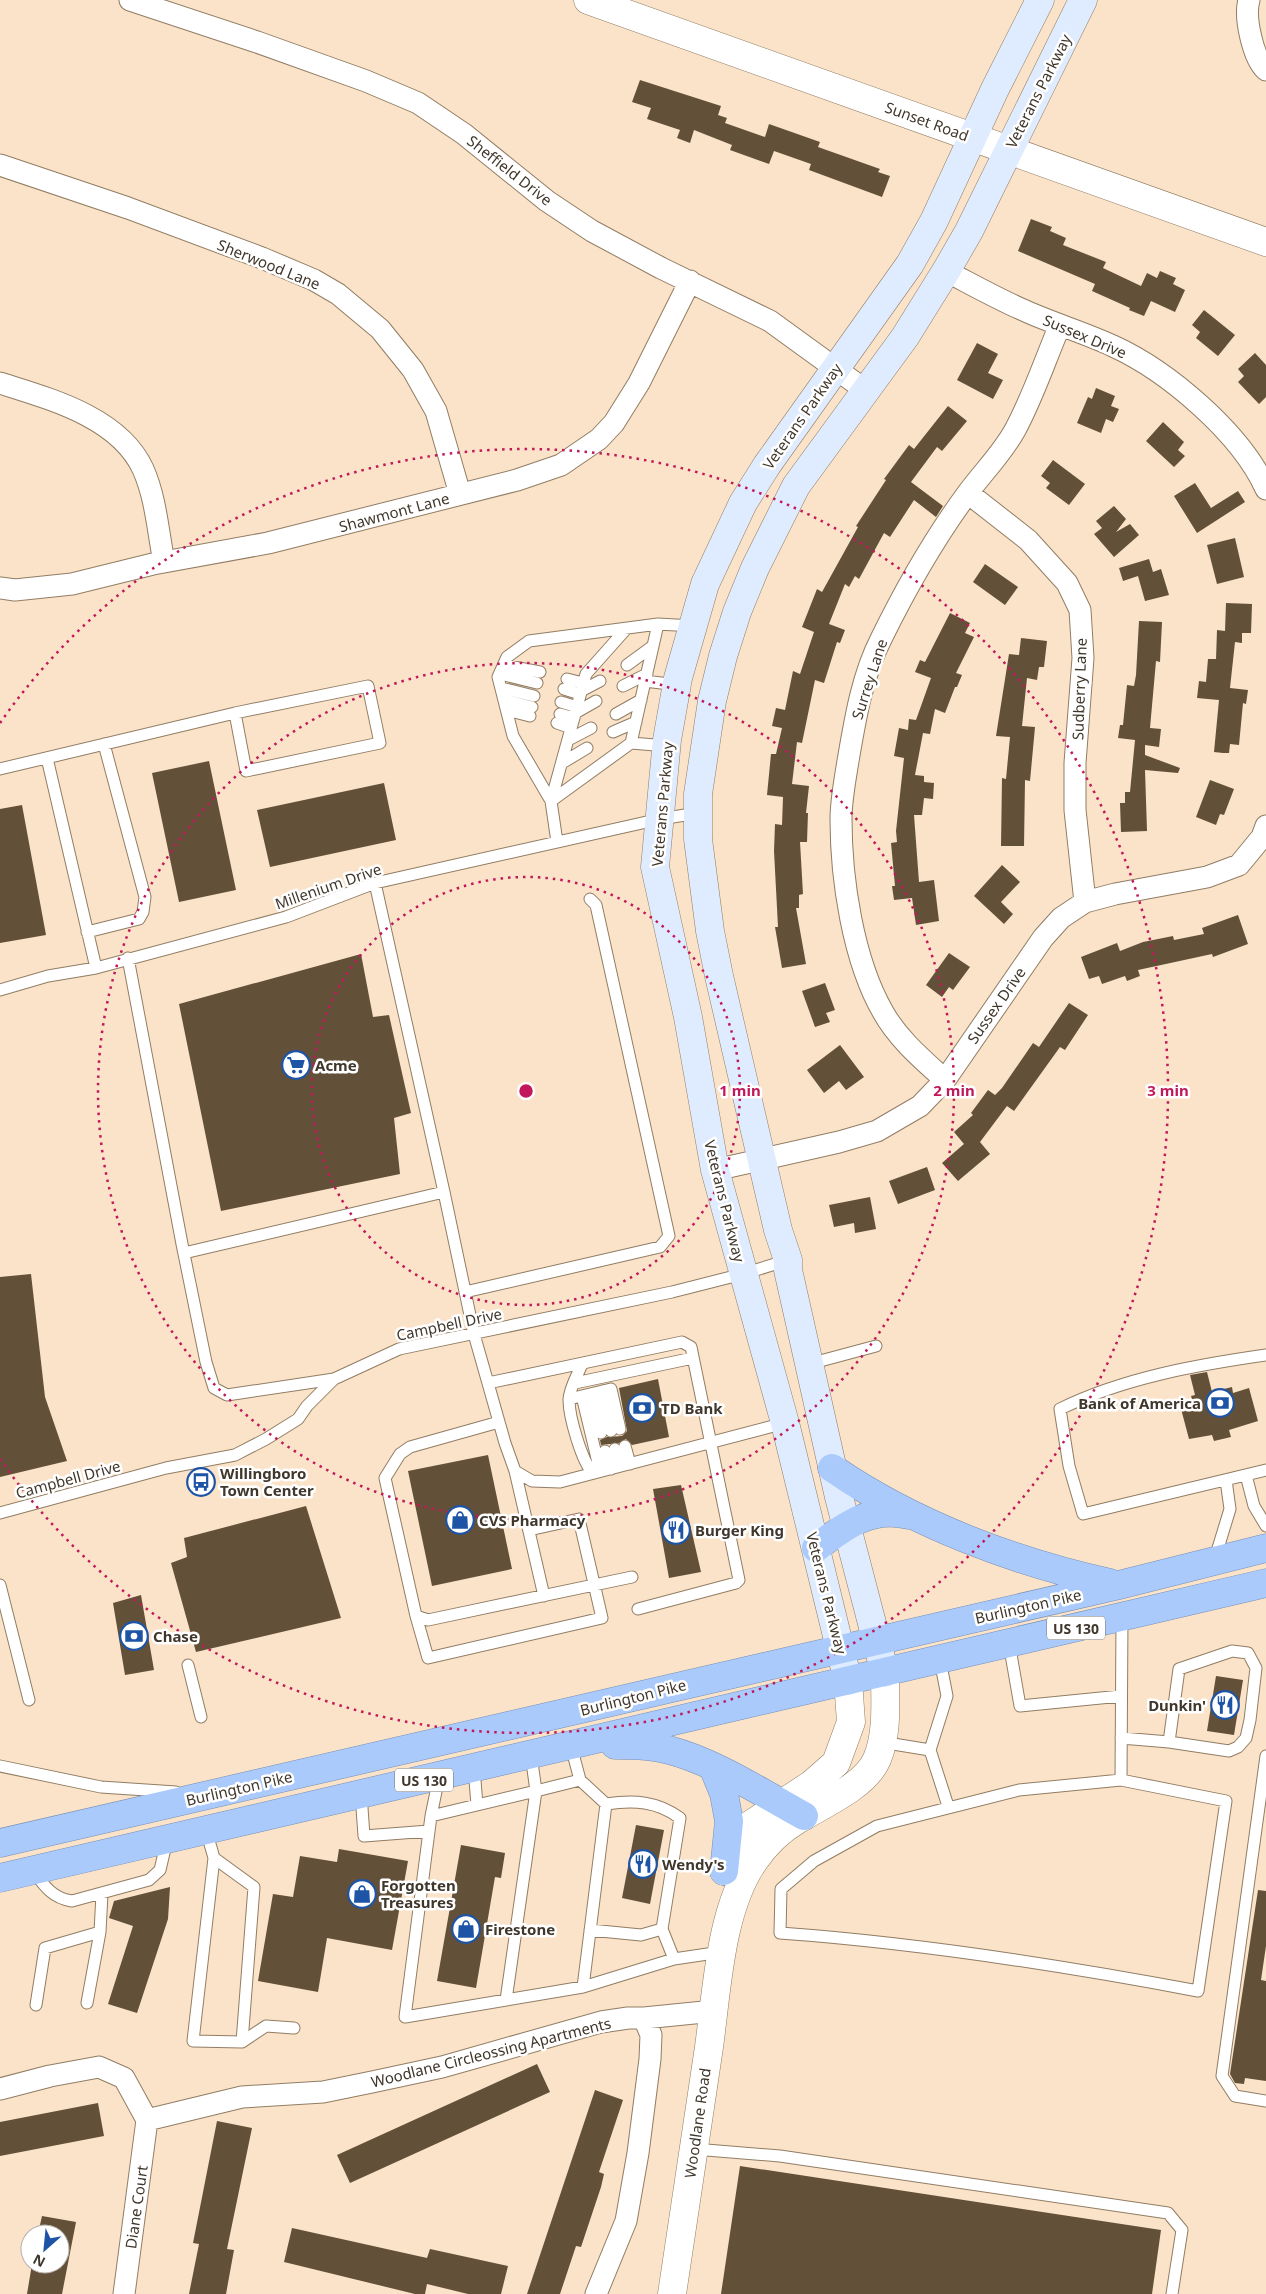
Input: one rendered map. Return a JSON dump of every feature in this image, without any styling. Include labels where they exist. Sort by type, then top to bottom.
[{"type":"highway","points":[[832,1468],[861,1488],[920,1517],[1037,1565],[1119,1585]]},
{"type":"highway","points":[[816,1548],[846,1525],[877,1513],[888,1512],[920,1517]]},
{"type":"highway","name":"Burlington Pike","points":[[0,1843],[878,1639],[1119,1585],[1215,1559],[1266,1548]]},
{"type":"highway","name":"US 130","points":[[0,1878],[848,1682],[1266,1583]]},
{"type":"highway","points":[[571,1746],[636,1745],[668,1749],[713,1767],[793,1810]]},
{"type":"highway","points":[[713,1767],[724,1794],[729,1820],[724,1871]]},
{"type":"main road","name":"Veterans Parkway","points":[[848,1682],[785,1423],[714,1170],[688,1017],[655,867],[667,746],[677,685],[705,584],[743,503],[767,465],[910,264],[934,222],[995,89],[1040,0]]},
{"type":"main road","name":"Veterans Parkway","points":[[885,1673],[878,1639],[832,1468],[788,1270],[788,1260],[778,1230],[761,1159],[710,931],[698,840],[698,794],[712,701],[723,656],[754,568],[796,486],[904,337],[946,271],[1084,0]]},
{"type":"street","name":"Sheffield Drive","points":[[130,0],[257,42],[366,81],[418,103],[464,134],[569,216],[615,244],[770,320],[865,390]]},
{"type":"street","name":"Sunset Road","points":[[588,0],[1266,242]]},
{"type":"street","points":[[1249,0],[1248,19],[1253,43],[1260,65],[1266,70]]},
{"type":"street","name":"Sherwood Lane","points":[[0,165],[128,208],[262,258],[306,276],[338,294],[380,329],[414,370],[436,411],[460,494]]},
{"type":"street","name":"Sussex Drive","points":[[946,271],[1020,309],[1095,338],[1133,356],[1184,391],[1237,444],[1266,489]]},
{"type":"street","name":"Shawmont Lane","points":[[0,588],[25,589],[72,584],[164,562],[268,543],[517,480],[561,465],[599,439],[614,423],[627,404],[690,281]]},
{"type":"street","name":"Surrey Lane","points":[[945,1080],[908,1046],[887,1018],[873,994],[857,946],[846,890],[841,820],[843,795],[860,696],[880,641],[921,564],[968,493],[998,457],[1015,429],[1060,325]]},
{"type":"street","points":[[0,383],[84,415],[119,437],[142,468],[146,478],[164,562]]},
{"type":"street","name":"Sudberry Lane","points":[[968,493],[1028,540],[1067,584],[1080,610],[1083,658],[1075,763],[1075,810],[1085,902]]},
{"type":"street","name":"Sussex Drive","points":[[714,1170],[839,1142],[877,1131],[920,1106],[945,1080],[1043,938],[1061,918],[1085,902],[1116,894],[1207,877],[1238,865],[1262,837],[1266,826]]},
{"type":"street","name":"Woodlane Road","points":[[723,1952],[724,1871],[746,1827],[844,1792],[862,1778],[877,1760],[881,1742],[884,1725],[885,1673]]},
{"type":"street","name":"Woodlane Road","points":[[672,2294],[723,1952],[739,1889],[753,1862],[812,1784],[836,1763],[850,1722],[848,1682]]},
{"type":"street","name":"Woodlane Circleossing Apartments","points":[[147,2120],[242,2097],[323,2092],[442,2067],[601,2022],[714,2011]]},
{"type":"street","points":[[596,2294],[626,2221],[638,2153],[650,2059],[651,2035],[644,2018]]},
{"type":"street","points":[[0,2090],[50,2076],[99,2067],[124,2078],[147,2120]]},
{"type":"street","name":"Diane Court","points":[[124,2294],[147,2120]]},
{"type":"lane","points":[[631,744],[658,624]]},
{"type":"lane","points":[[552,801],[513,736],[501,688],[504,666],[529,641],[658,624],[693,626]]},
{"type":"lane","points":[[557,842],[552,801],[586,674],[627,628]]},
{"type":"lane","points":[[627,665],[653,646]]},
{"type":"lane","points":[[504,666],[538,678]]},
{"type":"lane","points":[[623,686],[646,678],[677,685]]},
{"type":"lane","points":[[565,684],[582,689],[600,681]]},
{"type":"lane","points":[[0,769],[235,713],[368,686],[380,743],[246,771],[235,713]]},
{"type":"lane","points":[[501,688],[532,706],[505,705]]},
{"type":"lane","points":[[616,714],[641,700]]},
{"type":"lane","points":[[573,721],[596,701]]},
{"type":"lane","points":[[561,702],[573,721]]},
{"type":"lane","points":[[558,718],[591,728]]},
{"type":"lane","points":[[613,732],[636,722]]},
{"type":"lane","points":[[87,932],[139,919],[143,912],[145,897],[104,744]]},
{"type":"lane","points":[[552,801],[631,744],[667,746]]},
{"type":"lane","points":[[562,763],[587,748]]},
{"type":"lane","points":[[47,758],[96,968]]},
{"type":"lane","name":"Millenium Drive","points":[[0,990],[48,976],[96,968],[128,958],[286,918],[375,883],[660,819],[698,813]]},
{"type":"lane","points":[[375,883],[474,1334],[515,1470],[544,1596]]},
{"type":"lane","points":[[465,1292],[660,1247],[669,1236],[596,905],[590,898]]},
{"type":"lane","points":[[128,958],[184,1253],[206,1362],[214,1388],[227,1395],[334,1379]]},
{"type":"lane","points":[[184,1253],[444,1192]]},
{"type":"lane","name":"Campbell Drive","points":[[0,1513],[166,1468],[235,1455],[298,1419],[307,1406],[334,1379],[399,1349],[672,1292],[743,1274],[788,1260]]},
{"type":"lane","points":[[488,1383],[682,1342],[691,1347],[739,1580],[736,1583],[638,1609]]},
{"type":"lane","points":[[809,1364],[876,1346]]},
{"type":"lane","points":[[1266,1354],[1193,1366],[1086,1396],[1060,1410],[1069,1466],[1083,1514],[1266,1470]]},
{"type":"lane","points":[[575,1383],[693,1358]]},
{"type":"lane","points":[[582,1364],[569,1399],[571,1416],[586,1466],[611,1469]]},
{"type":"lane","points":[[569,1399],[597,1393]]},
{"type":"lane","points":[[597,1393],[611,1469]]},
{"type":"lane","points":[[597,1393],[611,1431],[597,1393]]},
{"type":"lane","points":[[499,1422],[410,1447],[400,1454],[385,1478],[416,1616],[428,1658],[602,1618],[579,1518],[529,1530]]},
{"type":"lane","points":[[515,1470],[532,1481],[560,1482],[785,1423]]},
{"type":"lane","points":[[611,1469],[615,1449],[611,1469]]},
{"type":"lane","points":[[1246,1475],[1254,1506],[1266,1526]]},
{"type":"lane","points":[[1215,1559],[1230,1509],[1226,1480]]},
{"type":"lane","points":[[416,1616],[428,1620],[632,1577]]},
{"type":"lane","points":[[0,1585],[29,1700]]},
{"type":"lane","points":[[1121,1780],[1122,1617]]},
{"type":"lane","points":[[1009,1643],[1020,1706],[1121,1696]]},
{"type":"lane","points":[[1121,1738],[1169,1742],[1229,1751],[1238,1747],[1246,1738],[1256,1668],[1248,1653],[1232,1651],[1179,1669],[1169,1742]]},
{"type":"lane","points":[[940,1660],[947,1696],[930,1750],[948,1806]]},
{"type":"lane","points":[[188,1666],[201,1717]]},
{"type":"lane","points":[[881,1742],[930,1750]]},
{"type":"lane","points":[[571,1746],[580,1780],[606,1804]]},
{"type":"lane","points":[[506,2000],[536,1791],[531,1755]]},
{"type":"lane","points":[[1266,1756],[1222,2076],[1235,2096],[1266,2101]]},
{"type":"lane","points":[[0,1766],[101,1787],[210,1794]]},
{"type":"lane","points":[[474,1768],[476,1805]]},
{"type":"lane","points":[[439,1776],[431,1816],[405,2017],[583,1987],[674,1959],[723,1952]]},
{"type":"lane","points":[[431,1816],[580,1780]]},
{"type":"lane","points":[[1121,1780],[1226,1801],[1198,1991],[1129,1978],[885,1941],[780,1933],[781,1889],[814,1861],[877,1826],[948,1806],[1019,1790],[1121,1780]]},
{"type":"lane","points":[[361,1794],[364,1836],[429,1831]]},
{"type":"lane","points":[[606,1804],[628,1800],[666,1807],[680,1818],[662,1929],[674,1959]]},
{"type":"lane","points":[[583,1987],[606,1804]]},
{"type":"lane","points":[[206,1830],[214,1858],[193,2040],[242,2042],[266,2026],[294,2028]]},
{"type":"lane","points":[[33,1870],[50,1893],[61,1900],[72,1901],[149,1880],[160,1870],[167,1839]]},
{"type":"lane","points":[[214,1858],[254,1887],[242,2042]]},
{"type":"lane","points":[[87,2003],[100,1932],[102,1894]]},
{"type":"lane","points":[[590,1930],[641,1935],[662,1929]]},
{"type":"lane","points":[[36,2005],[45,1948],[100,1932]]},
{"type":"lane","points":[[694,2149],[780,2156],[1168,2213],[1182,2230],[1172,2294]]},
{"type":"building","points":[[640,80],[721,106],[718,115],[727,118],[725,123],[765,137],[769,124],[820,142],[818,147],[880,169],[878,172],[890,176],[882,197],[809,170],[811,164],[774,151],[769,164],[730,150],[732,145],[694,130],[690,143],[677,138],[680,130],[647,119],[651,108],[632,102]]},
{"type":"building","points":[[1031,219],[1052,227],[1050,231],[1066,238],[1063,245],[1106,262],[1103,268],[1141,286],[1147,273],[1157,278],[1160,271],[1176,278],[1173,284],[1185,290],[1175,312],[1151,301],[1144,316],[1092,291],[1095,284],[1018,251]]},
{"type":"building","points":[[1204,310],[1235,335],[1218,356],[1196,338],[1200,332],[1192,325]]},
{"type":"building","points":[[977,343],[998,354],[988,373],[1003,380],[993,399],[957,380]]},
{"type":"building","points":[[1255,353],[1266,365],[1266,397],[1259,404],[1238,382],[1244,376],[1238,369]]},
{"type":"building","points":[[1096,388],[1115,396],[1111,406],[1119,409],[1113,422],[1106,419],[1101,433],[1077,423],[1088,397],[1092,399]]},
{"type":"building","points":[[948,406],[967,421],[942,451],[937,447],[911,482],[943,506],[936,517],[914,500],[890,537],[884,533],[859,579],[855,576],[849,587],[845,584],[829,624],[845,630],[840,643],[837,642],[824,683],[815,680],[802,743],[797,742],[792,784],[809,786],[806,813],[808,813],[807,842],[800,842],[803,894],[799,895],[799,908],[796,908],[806,964],[782,968],[775,927],[778,927],[774,851],[775,824],[782,825],[783,797],[767,795],[771,754],[776,754],[782,728],[772,726],[776,708],[785,710],[793,671],[800,674],[814,632],[802,627],[817,589],[822,592],[858,527],[856,526],[886,480],[884,479],[909,445],[914,449]]},
{"type":"building","points":[[1163,422],[1184,442],[1178,450],[1185,456],[1174,467],[1146,441]]},
{"type":"building","points":[[1053,460],[1085,484],[1069,505],[1046,488],[1050,483],[1041,476]]},
{"type":"building","points":[[1195,483],[1211,508],[1238,491],[1245,502],[1197,533],[1174,496]]},
{"type":"building","points":[[1114,506],[1126,519],[1116,532],[1130,524],[1139,535],[1114,557],[1094,534],[1102,528],[1096,521]]},
{"type":"building","points":[[1235,538],[1244,577],[1217,584],[1207,545]]},
{"type":"building","points":[[1149,559],[1153,572],[1161,569],[1169,595],[1145,601],[1138,576],[1123,581],[1119,568]]},
{"type":"building","points":[[985,564],[1018,587],[1005,605],[973,582]]},
{"type":"building","points":[[1226,603],[1252,604],[1251,633],[1242,633],[1242,643],[1235,642],[1230,688],[1248,690],[1246,704],[1243,703],[1239,745],[1230,744],[1229,753],[1223,753],[1214,752],[1219,700],[1197,698],[1199,681],[1206,682],[1208,659],[1216,659],[1217,630],[1225,631]]},
{"type":"building","points":[[950,613],[970,623],[965,633],[974,637],[956,673],[962,675],[945,713],[935,709],[930,734],[923,733],[915,775],[924,776],[924,782],[934,783],[933,799],[924,798],[922,815],[914,815],[919,882],[934,880],[939,921],[916,925],[912,898],[894,900],[892,886],[895,886],[891,843],[897,842],[896,831],[904,758],[894,756],[899,728],[908,730],[909,719],[916,720],[931,678],[915,672],[920,660],[925,662]]},
{"type":"building","points":[[1139,621],[1162,622],[1160,662],[1156,661],[1150,728],[1161,729],[1159,747],[1145,745],[1145,755],[1180,768],[1178,773],[1145,770],[1147,831],[1121,832],[1120,803],[1125,803],[1125,792],[1130,792],[1135,740],[1118,738],[1120,725],[1123,725],[1127,685],[1134,686],[1136,675]]},
{"type":"building","points":[[1021,638],[1047,641],[1044,667],[1039,667],[1037,680],[1027,678],[1022,726],[1035,727],[1030,781],[1025,780],[1024,846],[1001,846],[1002,778],[1006,779],[1010,737],[996,736],[1009,654],[1019,655]]},
{"type":"building","points":[[209,761],[236,890],[179,902],[152,773]]},
{"type":"building","points":[[1210,780],[1234,789],[1224,815],[1220,814],[1216,825],[1196,817]]},
{"type":"building","points":[[384,783],[396,840],[270,867],[257,810]]},
{"type":"building","points":[[22,805],[46,935],[0,943],[0,809]]},
{"type":"building","points":[[1002,865],[1020,882],[1001,902],[1013,914],[1004,924],[974,896]]},
{"type":"building","points":[[1238,915],[1248,944],[1213,957],[1212,954],[1138,970],[1140,976],[1127,981],[1125,976],[1102,984],[1099,976],[1089,979],[1081,957],[1117,943],[1120,951],[1143,942],[1173,936],[1174,940],[1204,934],[1202,928]]},
{"type":"building","points":[[949,953],[970,967],[953,990],[949,987],[942,997],[926,985]]},
{"type":"building","name":"Acme","points":[[361,954],[373,1017],[389,1015],[411,1113],[394,1118],[400,1174],[221,1211],[179,1004]]},
{"type":"building","points":[[825,983],[835,1010],[826,1013],[830,1022],[815,1027],[802,991]]},
{"type":"building","points":[[1069,1003],[1088,1015],[1065,1050],[1060,1047],[1014,1111],[1007,1106],[980,1142],[990,1154],[958,1181],[942,1163],[964,1144],[954,1132],[973,1115],[971,1113],[988,1090],[995,1095],[1002,1088],[1033,1043],[1039,1047]]},
{"type":"building","points":[[840,1045],[864,1077],[846,1090],[839,1081],[824,1093],[807,1070]]},
{"type":"building","points":[[927,1167],[935,1190],[898,1204],[889,1181]]},
{"type":"building","points":[[870,1197],[876,1229],[855,1233],[854,1223],[834,1227],[829,1205]]},
{"type":"building","points":[[31,1274],[45,1397],[67,1461],[0,1477],[0,1277]]},
{"type":"building","name":"Bank of America","points":[[1207,1372],[1212,1392],[1232,1387],[1233,1393],[1249,1388],[1258,1421],[1229,1430],[1231,1437],[1214,1441],[1212,1435],[1189,1439],[1180,1405],[1193,1402],[1191,1396],[1195,1395],[1190,1375]]},
{"type":"building","name":"TD Bank","points":[[658,1379],[669,1437],[632,1445],[626,1439],[619,1443],[601,1445],[600,1440],[607,1437],[622,1436],[627,1431],[619,1388]]},
{"type":"building","name":"CVS Pharmacy","points":[[488,1455],[512,1569],[432,1586],[408,1471]]},
{"type":"building","name":"Burger King","points":[[681,1485],[701,1572],[669,1578],[653,1489]]},
{"type":"building","points":[[306,1506],[341,1618],[196,1652],[171,1563],[187,1557],[184,1538]]},
{"type":"building","name":"Chase","points":[[141,1595],[154,1670],[125,1675],[113,1603]]},
{"type":"building","name":"Dunkin'","points":[[1216,1676],[1243,1680],[1234,1735],[1207,1731]]},
{"type":"building","name":"Wendy's","points":[[636,1825],[664,1830],[650,1904],[622,1898]]},
{"type":"building","name":"Firestone","points":[[461,1845],[505,1853],[501,1878],[495,1877],[476,1988],[437,1981]]},
{"type":"building","points":[[339,1849],[408,1861],[392,1950],[327,1938],[318,1992],[258,1981],[273,1894],[293,1897],[300,1856],[337,1862]]},
{"type":"building","points":[[170,1887],[168,1919],[137,2013],[108,2004],[133,1926],[109,1918],[114,1901]]},
{"type":"building","points":[[1258,1890],[1266,1891],[1266,1946],[1261,1980],[1266,1981],[1266,2081],[1245,2078],[1244,2084],[1235,2083],[1230,2074]]},
{"type":"building","points":[[537,2064],[550,2092],[350,2183],[337,2155]]},
{"type":"building","points":[[595,2090],[623,2100],[599,2172],[604,2174],[601,2187],[581,2247],[576,2246],[560,2294],[527,2294]]},
{"type":"building","points":[[98,2103],[104,2136],[0,2156],[0,2122]]},
{"type":"building","points":[[217,2121],[252,2128],[227,2249],[234,2250],[226,2294],[189,2294],[199,2244],[193,2243]]},
{"type":"building","points":[[740,2166],[1161,2230],[1152,2294],[721,2294]]},
{"type":"building","points":[[42,2216],[76,2222],[70,2253],[70,2224],[40,2224]]},
{"type":"building","points":[[292,2228],[427,2258],[430,2249],[508,2266],[501,2294],[468,2294],[427,2284],[425,2294],[415,2294],[284,2262]]},
{"type":"building","points":[[30,2274],[66,2274],[62,2294],[27,2294]]},
{"type":"place","name":"Acme","points":[[296,1065]]},
{"type":"place","name":"Bank of America","points":[[1220,1403]]},
{"type":"place","name":"TD Bank","points":[[642,1408]]},
{"type":"place","name":"Willingboro Town Center","points":[[201,1482]]},
{"type":"place","name":"CVS Pharmacy","points":[[460,1520]]},
{"type":"place","name":"Burger King","points":[[676,1530]]},
{"type":"place","name":"Chase","points":[[134,1636]]},
{"type":"place","name":"Dunkin'","points":[[1225,1705]]},
{"type":"place","name":"Wendy's","points":[[643,1864]]},
{"type":"place","name":"Forgotten Treasures","points":[[362,1894]]},
{"type":"place","name":"Firestone","points":[[466,1929]]}]
